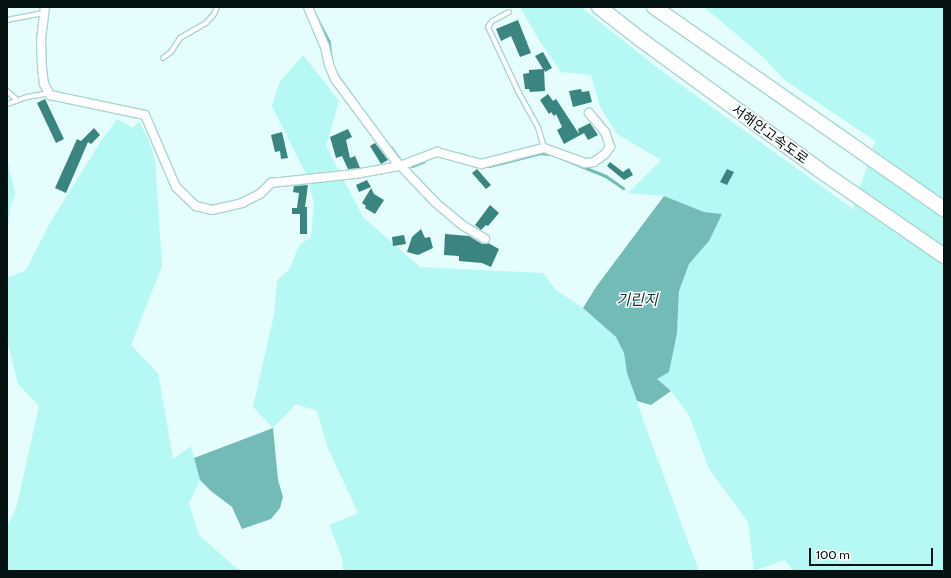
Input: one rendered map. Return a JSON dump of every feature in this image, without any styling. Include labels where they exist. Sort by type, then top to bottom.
[{"type":"highway","name":"서해안고속도로","points":[[599,7],[646,44],[818,170],[944,256]]},
{"type":"highway","points":[[654,7],[944,209]]},
{"type":"street","points":[[308,7],[325,47],[329,65],[335,79],[400,166],[436,203],[462,225],[484,239]]},
{"type":"street","points":[[45,10],[41,40],[42,68],[44,84],[50,95],[145,116],[176,187],[196,206],[212,210],[242,203],[260,194],[271,184],[355,174],[400,166],[437,152],[481,164],[544,148],[585,163],[594,162],[605,154],[610,147],[605,132],[589,113]]},
{"type":"lane","points":[[163,58],[171,52],[180,38],[206,23],[214,14],[217,7]]},
{"type":"lane","points":[[7,20],[45,10]]},
{"type":"lane","points":[[509,12],[492,21],[488,27],[519,93],[538,127],[544,148]]},
{"type":"lane","points":[[7,90],[17,100]]},
{"type":"lane","points":[[7,104],[17,100],[49,93]]},
{"type":"shaded area","points":[[520,7],[581,7],[655,66],[853,209],[875,141],[786,81],[762,56],[704,7],[944,7],[944,571],[793,571],[785,560],[754,571],[748,522],[709,469],[689,415],[671,391],[657,379],[677,333],[679,291],[689,264],[709,241],[721,214],[704,212],[664,196],[628,193],[661,160],[617,134],[600,107],[591,75],[561,72],[540,42]]},
{"type":"shaded area","points":[[303,55],[339,101],[326,146],[363,217],[420,267],[543,273],[556,290],[583,308],[616,337],[624,353],[627,373],[699,571],[343,571],[342,558],[329,525],[358,513],[327,446],[317,411],[296,404],[273,428],[253,407],[274,314],[277,280],[289,270],[299,245],[311,237],[314,203],[306,174],[272,106],[279,83]]},
{"type":"shaded area","points":[[117,119],[133,128],[139,121],[150,143],[155,161],[162,266],[131,345],[158,373],[173,459],[191,446],[200,480],[189,503],[199,535],[242,571],[7,571],[7,527],[17,505],[39,406],[18,384],[7,340],[7,278],[26,270],[51,221],[101,141]]},
{"type":"shaded area","points":[[7,159],[15,194],[10,208],[7,233]]},
{"type":"water","name":"기린지","points":[[664,196],[704,212],[722,214],[709,241],[689,264],[679,291],[677,333],[669,372],[657,379],[671,391],[651,405],[637,401],[627,373],[624,353],[616,337],[583,308],[596,287]]},
{"type":"water","points":[[273,428],[278,480],[283,497],[280,508],[271,519],[242,529],[232,507],[211,491],[200,480],[194,458]]},
{"type":"building","points":[[518,20],[531,53],[520,57],[511,36],[501,41],[496,29]]},
{"type":"building","points":[[543,52],[552,68],[545,72],[544,70],[545,91],[530,92],[529,89],[525,89],[523,74],[529,73],[529,70],[543,69],[535,56]]},
{"type":"building","points":[[581,89],[582,92],[589,91],[592,102],[573,107],[569,91]]},
{"type":"building","points":[[548,94],[553,101],[556,99],[579,134],[578,129],[590,123],[598,135],[588,140],[584,133],[564,144],[557,130],[562,127],[556,114],[554,116],[551,112],[549,114],[540,100]]},
{"type":"building","points":[[45,99],[64,139],[56,143],[37,103]]},
{"type":"building","points":[[94,128],[100,135],[91,144],[88,142],[66,193],[55,188],[77,139],[81,141]]},
{"type":"building","points":[[348,129],[352,137],[346,140],[350,158],[355,156],[360,168],[348,169],[342,156],[336,158],[330,137]]},
{"type":"building","points":[[282,132],[288,158],[281,159],[280,151],[275,152],[271,135]]},
{"type":"building","points":[[375,143],[388,160],[381,164],[370,146]]},
{"type":"building","points":[[610,162],[623,172],[629,168],[633,175],[624,180],[607,166]]},
{"type":"building","points":[[477,169],[491,185],[486,189],[472,173]]},
{"type":"building","points":[[727,169],[734,172],[727,185],[720,182]]},
{"type":"building","points":[[367,180],[371,187],[359,192],[356,185]]},
{"type":"building","points":[[308,185],[305,207],[307,207],[307,234],[300,234],[300,214],[292,214],[292,208],[297,208],[299,193],[293,192],[294,186]]},
{"type":"building","points":[[371,188],[374,194],[384,200],[375,214],[365,208],[366,206],[362,203]]},
{"type":"building","points":[[490,205],[499,213],[488,226],[486,225],[481,230],[475,225]]},
{"type":"building","points":[[421,229],[425,238],[430,237],[433,248],[418,255],[407,252],[412,237]]},
{"type":"building","points":[[445,234],[469,236],[482,244],[488,243],[499,249],[491,267],[482,263],[459,261],[459,256],[444,255]]},
{"type":"building","points":[[404,235],[406,244],[393,246],[392,237]]},
{"type":"waterway","points":[[313,10],[329,41],[332,63]]},
{"type":"waterway","points":[[336,73],[347,89]]},
{"type":"waterway","points":[[391,147],[399,158]]},
{"type":"waterway","points":[[489,166],[541,153],[550,154]]},
{"type":"waterway","points":[[561,158],[606,176],[623,188]]},
{"type":"waterway","points":[[412,166],[423,162]]}]
